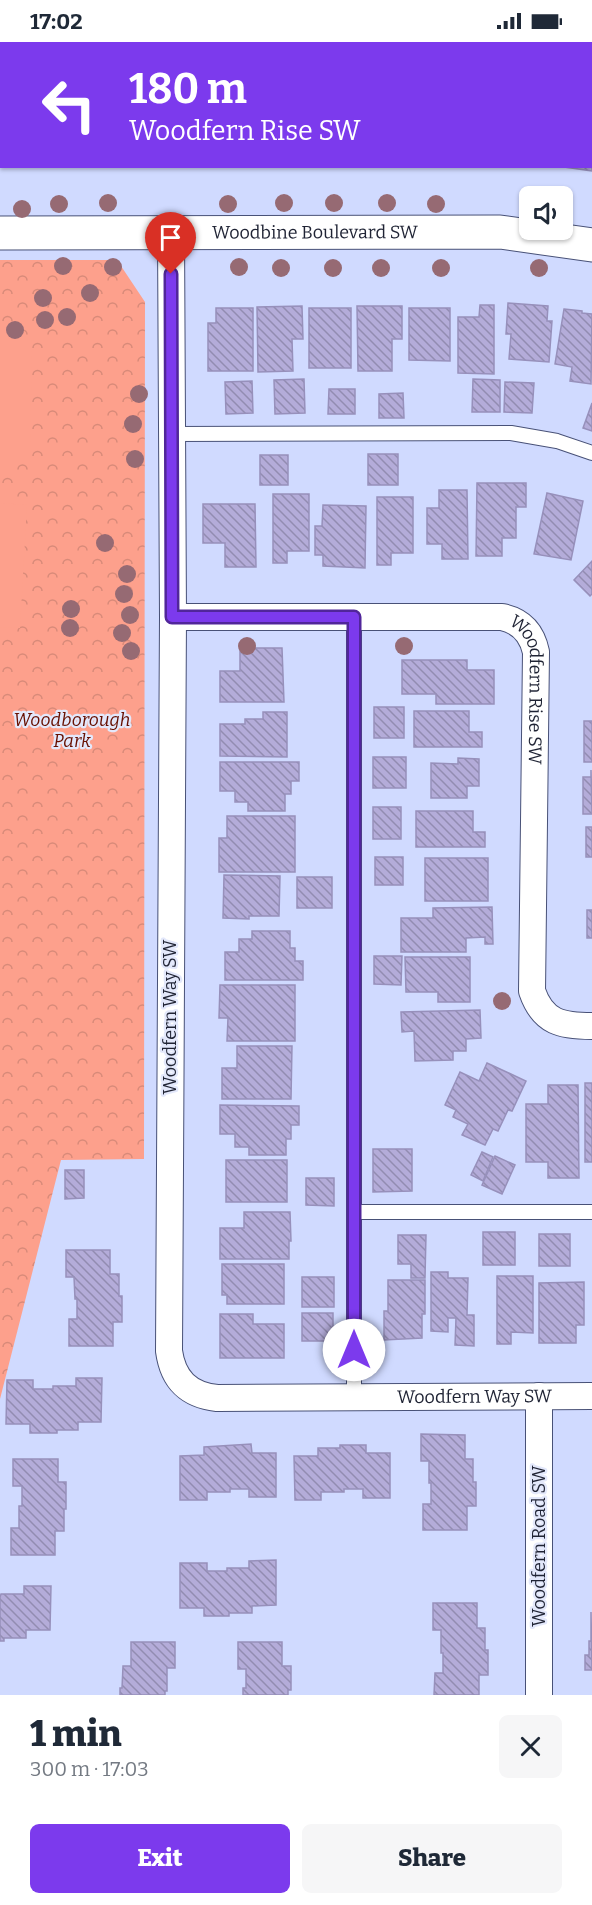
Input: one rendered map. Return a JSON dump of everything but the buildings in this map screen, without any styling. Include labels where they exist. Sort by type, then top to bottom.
[{"type":"street","name":"Woodbine Boulevard SW","points":[[0,233],[500,232],[592,246]]},
{"type":"street","name":"Woodfern Way SW","points":[[171,233],[170,1363],[182,1384],[192,1392],[204,1396],[592,1396]]},
{"type":"street","name":"Woodfern Rise SW","points":[[172,617],[502,617],[518,622],[527,630],[536,652],[532,992],[541,1009],[558,1023],[569,1026],[592,1026]]},
{"type":"street","name":"Woodfern Road SW","points":[[539,1396],[539,1695]]},
{"type":"lane","points":[[172,434],[511,433],[557,441],[592,453]]},
{"type":"lane","points":[[354,617],[354,1396]]},
{"type":"lane","points":[[354,1212],[592,1212]]},
{"type":"green space","name":"Woodborough Park","points":[[0,260],[117,260],[145,302],[144,1159],[61,1160],[0,1399]]},
{"type":"green space","points":[[0,338],[32,338],[30,463],[0,463]]},
{"type":"green space","points":[[0,503],[27,505],[20,628],[0,627]]},
{"type":"route","points":[[171,274],[172,617],[354,617],[354,1350]]}]
